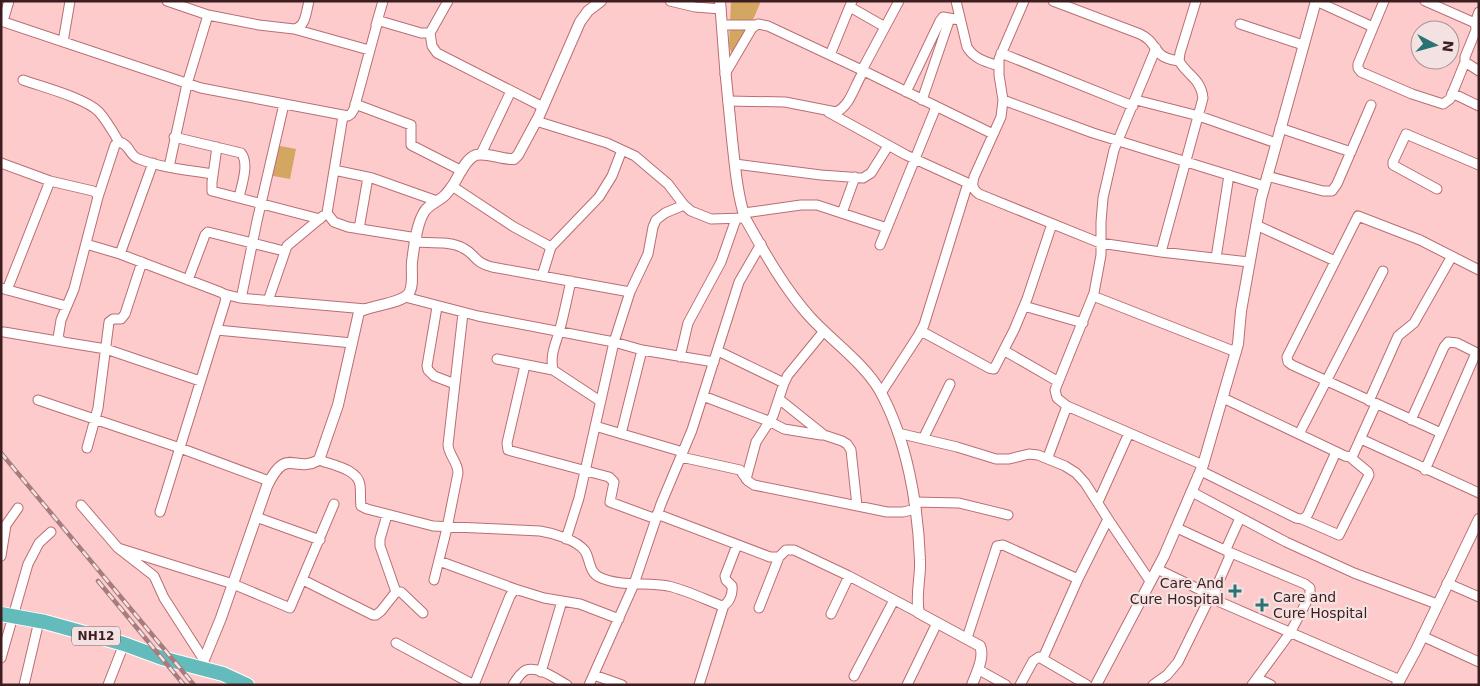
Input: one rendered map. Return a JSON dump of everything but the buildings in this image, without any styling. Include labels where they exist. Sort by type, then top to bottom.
[{"type":"highway","name":"NH12","points":[[8,614],[42,621],[124,644],[162,658],[202,663],[223,679],[244,683]]},
{"type":"street","points":[[9,1],[2,21],[63,42],[187,84],[344,116],[351,114],[355,104],[383,1]]},
{"type":"street","points":[[63,42],[70,1]]},
{"type":"street","points":[[168,1],[208,14],[259,25],[294,29],[369,50]]},
{"type":"street","points":[[294,29],[299,28],[303,24],[309,1]]},
{"type":"street","points":[[448,1],[430,32],[432,46],[438,53],[543,107]]},
{"type":"street","points":[[670,1],[695,7],[721,5],[725,74],[742,217],[794,297],[824,331],[872,378],[881,393],[898,433],[915,506],[920,565],[918,613]]},
{"type":"street","points":[[728,100],[785,102],[836,112],[842,109],[864,71],[899,1]]},
{"type":"street","points":[[956,1],[970,53],[981,60],[999,66]]},
{"type":"street","points":[[881,393],[921,331],[970,184],[1001,117],[1003,100],[999,66],[1001,53],[1024,1]]},
{"type":"street","points":[[1053,1],[1147,38],[1165,58],[1179,61],[1202,89],[1203,98],[1199,116],[1160,252]]},
{"type":"street","points":[[1179,61],[1196,1]]},
{"type":"street","points":[[1096,685],[1157,569],[1177,528],[1202,468],[1236,352],[1256,225],[1266,181],[1316,1],[1373,27]]},
{"type":"street","points":[[1384,1],[1358,68],[1361,72],[1412,94],[1443,104],[1450,99],[1465,62],[1479,12]]},
{"type":"street","points":[[1425,1],[1476,28]]},
{"type":"street","points":[[202,663],[274,471],[280,465],[288,463],[314,463],[319,460],[338,405],[359,312],[405,297],[409,292],[416,240],[423,212],[431,203],[446,194],[474,156],[480,154],[514,159],[543,107],[580,22],[596,2]]},
{"type":"street","points":[[830,55],[851,4],[885,27]]},
{"type":"street","points":[[168,167],[187,84],[208,14]]},
{"type":"street","points":[[906,92],[940,21],[943,18],[960,20]]},
{"type":"street","points":[[922,100],[950,18]]},
{"type":"street","points":[[375,29],[380,21],[421,33],[430,32]]},
{"type":"street","points":[[722,25],[762,24],[768,26],[994,134]]},
{"type":"street","points":[[1240,24],[1303,45]]},
{"type":"street","points":[[725,74],[754,25]]},
{"type":"street","points":[[1156,48],[1117,140],[1103,198],[1099,270],[1093,296],[1058,381],[1055,390],[1057,398],[1067,406],[1202,468],[1296,518],[1339,535],[1369,475],[1368,472],[1350,457],[1223,398]]},
{"type":"street","points":[[1001,53],[1134,103],[1199,116],[1276,143]]},
{"type":"street","points":[[1465,62],[1479,71]]},
{"type":"street","points":[[23,80],[84,102],[95,109],[100,113],[119,142],[127,145],[136,158],[168,167],[213,174]]},
{"type":"street","points":[[480,154],[512,91]]},
{"type":"street","points":[[1452,93],[1479,106]]},
{"type":"street","points":[[1003,100],[1186,163],[1229,175],[1332,191],[1338,184],[1370,105]]},
{"type":"street","points":[[240,298],[284,104]]},
{"type":"street","points":[[355,104],[411,125],[411,145],[462,171]]},
{"type":"street","points":[[880,246],[936,107]]},
{"type":"street","points":[[827,111],[888,146],[970,184],[979,194],[1100,243],[1250,262]]},
{"type":"street","points":[[268,301],[284,250],[323,216],[344,116]]},
{"type":"street","points":[[536,121],[594,139],[635,156],[668,184],[691,211],[711,219],[742,217],[809,204],[887,228]]},
{"type":"street","points":[[1280,128],[1350,152]]},
{"type":"street","points":[[1437,189],[1393,165],[1406,134],[1479,165]]},
{"type":"street","points":[[174,137],[236,152],[243,156],[245,165],[239,198]]},
{"type":"street","points":[[63,342],[58,338],[61,320],[74,289],[98,197],[114,149],[119,142]]},
{"type":"street","points":[[735,164],[820,175],[863,178],[871,173],[888,146]]},
{"type":"street","points":[[217,147],[212,191],[323,216],[334,222],[359,228],[416,240],[459,246],[470,252],[479,263],[630,292]]},
{"type":"street","points":[[542,276],[551,247],[599,197],[612,176],[622,150]]},
{"type":"street","points":[[1,163],[50,181],[93,191],[98,197]]},
{"type":"street","points":[[120,254],[153,163]]},
{"type":"street","points":[[334,170],[368,177],[437,200]]},
{"type":"street","points":[[1216,258],[1229,175]]},
{"type":"street","points":[[359,228],[368,177]]},
{"type":"street","points":[[842,213],[855,177]]},
{"type":"street","points":[[50,181],[4,289],[66,306]]},
{"type":"street","points":[[452,186],[514,227],[551,247]]},
{"type":"street","points":[[566,538],[577,506],[614,342],[630,292],[648,254],[656,220],[665,213],[684,205]]},
{"type":"street","points":[[1441,433],[1292,365],[1288,362],[1287,357],[1358,216],[1420,240],[1479,270]]},
{"type":"street","points":[[680,357],[688,324],[742,217]]},
{"type":"street","points":[[921,331],[992,370],[996,367],[1005,351],[1024,306],[1052,224]]},
{"type":"street","points":[[1256,225],[1335,261]]},
{"type":"street","points":[[188,280],[205,235],[208,232],[284,250]]},
{"type":"street","points":[[86,244],[120,254],[224,294],[240,298],[366,309]]},
{"type":"street","points":[[589,685],[634,584],[657,516],[682,455],[703,396],[740,282],[761,244]]},
{"type":"street","points":[[1350,457],[1353,455],[1360,439],[1398,336],[1414,323],[1452,256]]},
{"type":"street","points":[[87,448],[96,420],[109,322],[113,319],[121,319],[125,314],[142,262]]},
{"type":"street","points":[[1299,434],[1383,271]]},
{"type":"street","points":[[553,370],[552,355],[571,281]]},
{"type":"street","points":[[160,512],[225,304],[224,294]]},
{"type":"street","points":[[1093,296],[1236,352]]},
{"type":"street","points":[[405,297],[463,313],[614,342],[642,350],[714,362]]},
{"type":"street","points":[[1024,306],[1083,323]]},
{"type":"street","points":[[437,307],[427,366],[434,376],[456,384]]},
{"type":"street","points":[[434,580],[458,472],[457,464],[450,456],[448,445],[463,313]]},
{"type":"street","points":[[217,330],[352,343]]},
{"type":"street","points":[[746,479],[756,442],[771,422],[784,383],[794,367],[824,331]]},
{"type":"street","points":[[4,332],[106,349],[200,381]]},
{"type":"street","points":[[1411,420],[1448,342],[1457,343],[1478,353],[1426,470]]},
{"type":"street","points":[[621,434],[642,350]]},
{"type":"street","points":[[718,351],[784,383]]},
{"type":"street","points":[[1005,351],[1058,381]]},
{"type":"street","points":[[497,359],[553,370],[600,401]]},
{"type":"street","points":[[525,365],[507,443],[508,450],[613,479],[610,502],[614,505],[657,516],[770,556],[779,556],[790,549],[849,576],[980,646],[982,651],[979,667],[972,685]]},
{"type":"street","points":[[923,439],[950,384]]},
{"type":"street","points":[[703,396],[771,422],[784,429],[824,435],[847,444],[850,450],[857,506]]},
{"type":"street","points":[[779,399],[824,435]]},
{"type":"street","points":[[38,400],[180,448],[269,481]]},
{"type":"street","points":[[1048,457],[1067,406]]},
{"type":"street","points":[[595,426],[682,455],[740,470],[746,479],[754,485],[896,513],[915,506],[950,502],[1008,515]]},
{"type":"street","points":[[898,433],[957,447],[996,459],[1009,459],[1030,454],[1048,457],[1076,473],[1086,483],[1150,581]]},
{"type":"street","points":[[1098,502],[1129,433]]},
{"type":"street","points":[[1360,439],[1479,493]]},
{"type":"street","points":[[1302,520],[1308,514],[1336,452]]},
{"type":"street","points":[[319,460],[356,476],[360,484],[361,506],[367,509],[416,523],[447,528],[555,533],[585,551],[592,570],[598,577],[634,584],[668,586],[722,606],[724,605]]},
{"type":"street","points":[[1192,492],[1286,542],[1354,573],[1437,604]]},
{"type":"street","points":[[118,548],[233,584],[290,608],[334,504]]},
{"type":"street","points":[[81,505],[118,548],[154,576],[164,598],[202,663]]},
{"type":"street","points":[[1,556],[6,525],[18,508]]},
{"type":"street","points":[[387,515],[380,539],[380,546],[396,592]]},
{"type":"street","points":[[256,517],[320,540]]},
{"type":"street","points":[[1153,685],[1178,662],[1214,596],[1229,558],[1228,551],[1240,518]]},
{"type":"street","points":[[1043,658],[1078,579],[1108,519]]},
{"type":"street","points":[[1157,569],[1214,596],[1220,602],[1398,682],[1479,519]]},
{"type":"street","points":[[1177,528],[1297,580],[1310,588],[1308,599],[1290,633],[1255,681],[1271,685]]},
{"type":"street","points":[[1,658],[8,614],[33,554],[39,543],[51,532]]},
{"type":"street","points":[[967,638],[997,546],[1003,544],[1078,579]]},
{"type":"street","points":[[699,685],[724,605],[728,601],[732,588],[725,576],[737,545]]},
{"type":"street","points":[[759,608],[779,556]]},
{"type":"street","points":[[439,561],[515,589],[544,598],[580,604],[618,619]]},
{"type":"street","points":[[831,614],[849,576]]},
{"type":"street","points":[[303,580],[372,615],[381,612],[396,592]]},
{"type":"street","points":[[1447,583],[1479,597]]},
{"type":"street","points":[[396,643],[474,685],[510,596],[515,589]]},
{"type":"street","points":[[396,592],[400,592],[423,613]]},
{"type":"street","points":[[854,676],[894,600]]},
{"type":"street","points":[[541,672],[562,601]]},
{"type":"street","points":[[24,685],[42,621]]},
{"type":"street","points":[[907,685],[937,623]]},
{"type":"street","points":[[1422,636],[1479,662]]},
{"type":"street","points":[[108,685],[124,644]]},
{"type":"street","points":[[1020,685],[1033,661],[1039,657],[1087,685]]},
{"type":"street","points":[[979,667],[981,671],[1006,685]]},
{"type":"street","points":[[513,685],[520,674],[527,670],[541,672],[567,685]]},
{"type":"street","points":[[594,675],[622,685]]},
{"type":"shaded area","points":[[731,1],[761,1],[750,27],[732,54],[729,46]]},
{"type":"shaded area","points":[[275,145],[296,149],[290,179],[268,175]]},
{"type":"railway","points":[[1,453],[194,685]]},
{"type":"railway","points":[[98,581],[184,685]]},
{"type":"place","name":"Care And Cure Hospital","points":[[1235,591]]},
{"type":"place","name":"Care and Cure Hospital","points":[[1262,605]]}]
